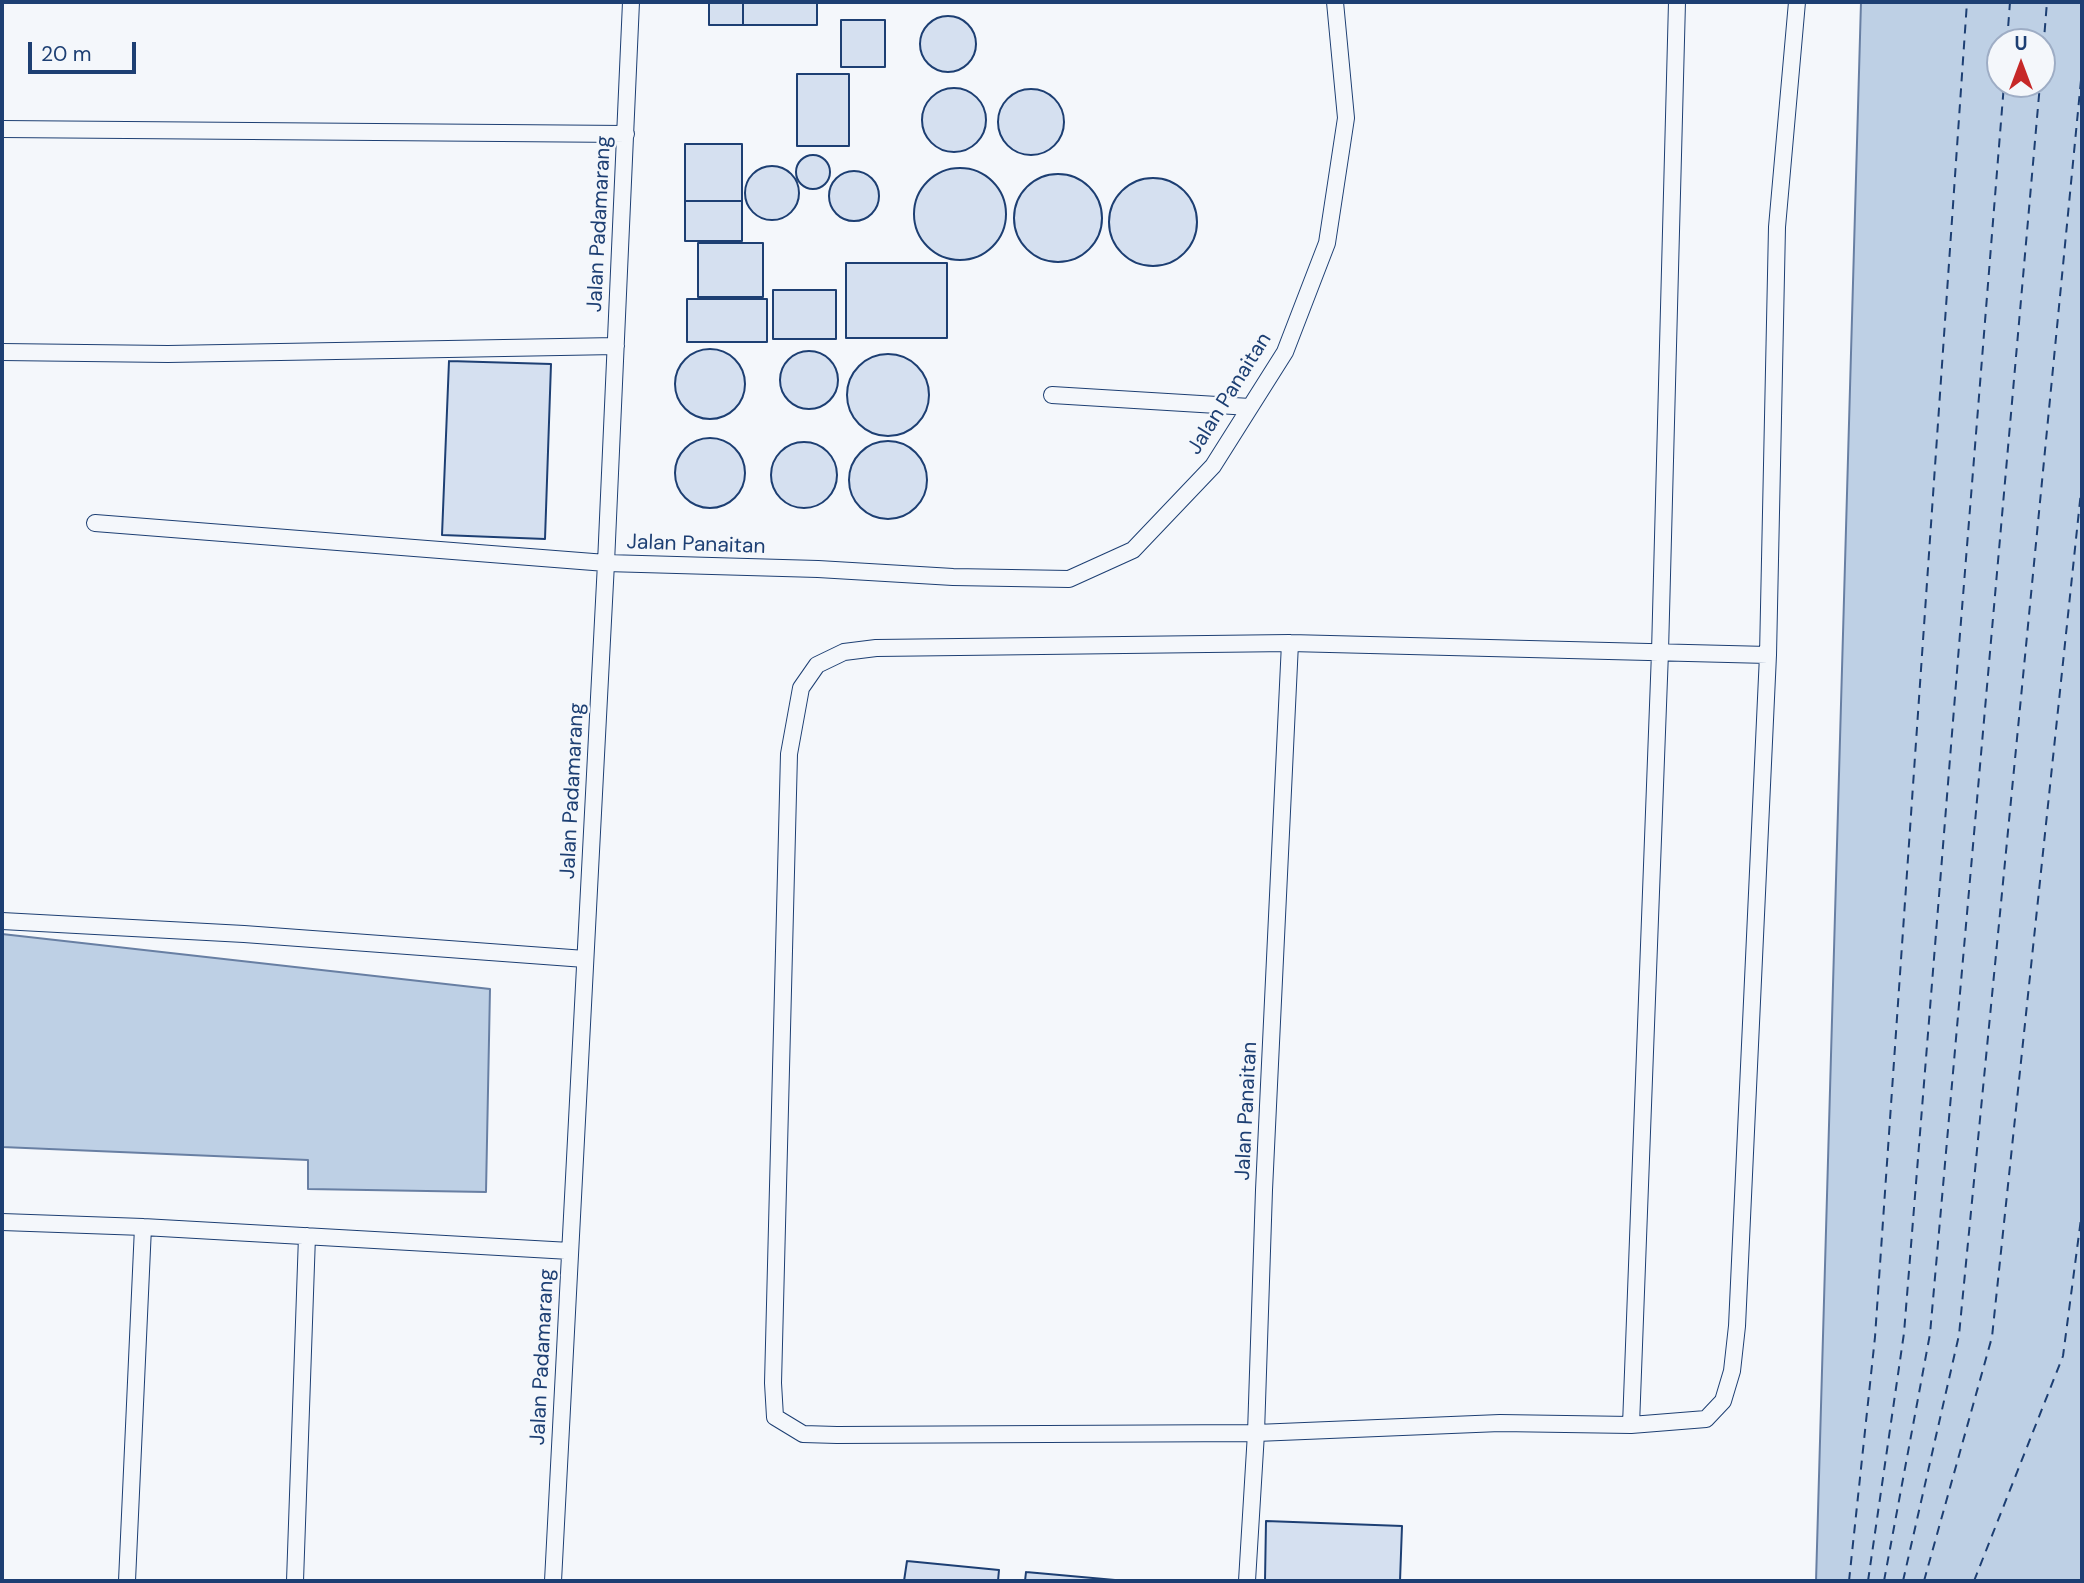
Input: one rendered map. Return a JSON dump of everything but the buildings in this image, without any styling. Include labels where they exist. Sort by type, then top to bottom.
[{"type":"lane","name":"Jalan Padamarang","points":[[553,1581],[606,563],[631,2]]},
{"type":"lane","name":"Jalan Panaitan","points":[[95,523],[606,563],[1069,579],[1133,550],[1213,466],[1285,352],[1327,243],[1346,118],[1335,2]]},
{"type":"lane","points":[[1631,1425],[1660,652],[1676,2]]},
{"type":"lane","points":[[1768,655],[1290,643],[876,648],[844,652],[817,665],[801,688],[789,754],[773,1383],[775,1417],[803,1434],[814,1435],[1256,1433],[1500,1423],[1631,1425],[1706,1419],[1723,1401],[1732,1371],[1737,1326],[1768,655],[1777,227],[1797,2]]},
{"type":"lane","points":[[2,129],[625,134]]},
{"type":"lane","points":[[2,352],[168,354],[616,346]]},
{"type":"lane","points":[[1052,396],[1250,407]]},
{"type":"lane","name":"Jalan Panaitan","points":[[1247,1581],[1256,1433],[1264,1190],[1290,643]]},
{"type":"lane","points":[[2,921],[258,935],[586,959]]},
{"type":"lane","points":[[2,1222],[143,1227],[570,1251]]},
{"type":"lane","points":[[127,1581],[143,1227]]},
{"type":"lane","points":[[295,1581],[307,1237]]},
{"type":"water","points":[[1861,2],[2082,2],[2082,1581],[1816,1581]]},
{"type":"water","points":[[2,934],[490,989],[486,1192],[308,1189],[308,1160],[2,1147]]},
{"type":"ferry route","points":[[1849,1581],[1875,1337],[1967,2]]},
{"type":"ferry route","points":[[2008,28],[2010,2]]},
{"type":"ferry route","points":[[2045,28],[2047,2]]},
{"type":"ferry route","points":[[1903,1581],[1959,1335],[2082,70]]},
{"type":"ferry route","points":[[1868,1581],[1904,1333],[2003,98]]},
{"type":"ferry route","points":[[1884,1581],[1930,1334],[2039,98]]},
{"type":"ferry route","points":[[1924,1581],[1992,1337],[2082,482]]},
{"type":"ferry route","points":[[1974,1581],[2063,1356],[2082,1211]]}]
